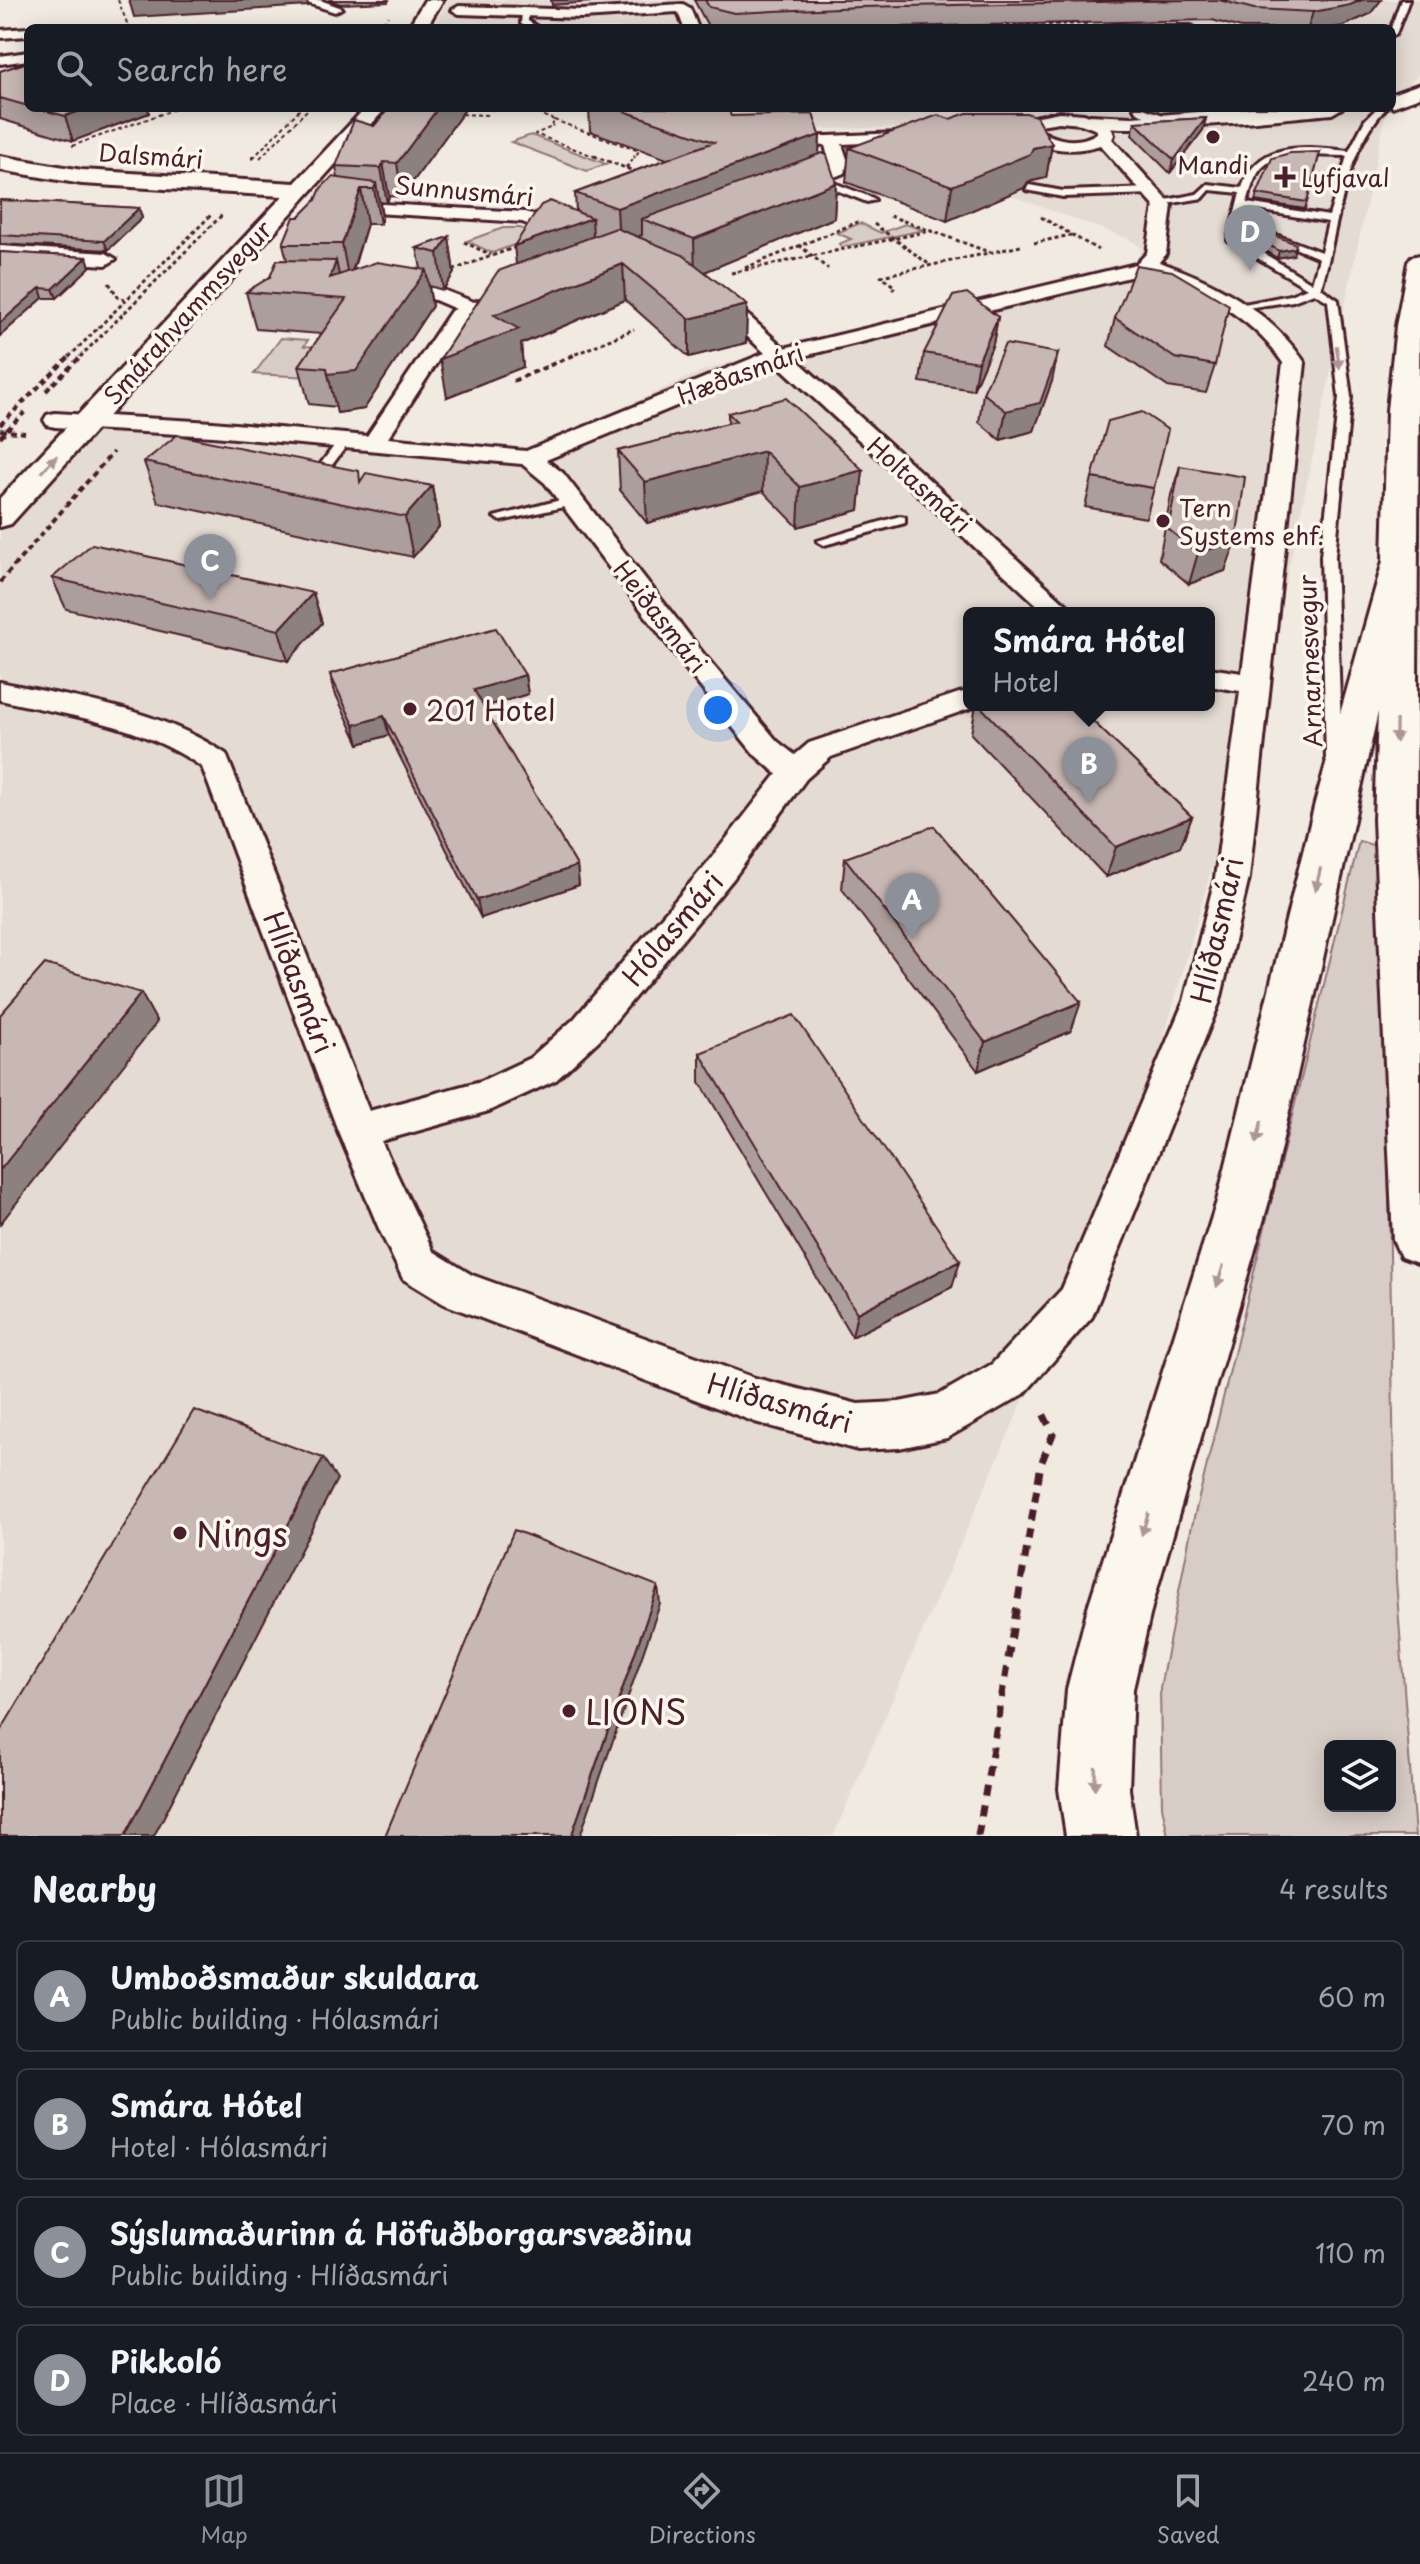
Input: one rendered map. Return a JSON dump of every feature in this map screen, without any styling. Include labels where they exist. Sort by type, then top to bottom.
[{"type":"main road","points":[[419,24],[434,0]]},
{"type":"main road","points":[[1396,100],[1420,90]]},
{"type":"main road","name":"Smárahvammsvegur","points":[[238,211],[271,189],[343,112]]},
{"type":"main road","name":"Smárahvammsvegur","points":[[0,517],[62,412],[299,190],[372,112]]},
{"type":"main road","points":[[1078,116],[1132,123],[1279,112]]},
{"type":"main road","name":"Dalsmári","points":[[0,163],[82,177],[299,190]]},
{"type":"main road","points":[[1420,262],[1409,326],[1403,396],[1395,820],[1420,1240]]},
{"type":"main road","name":"Smárahvammsvegur","points":[[0,477],[175,292]]},
{"type":"main road","points":[[1101,1836],[1094,1789],[1100,1689],[1120,1607],[1243,1201],[1335,803],[1398,563]]},
{"type":"street","points":[[305,0],[335,9]]},
{"type":"street","points":[[455,14],[524,16],[573,24]]},
{"type":"street","points":[[627,24],[687,19]]},
{"type":"street","points":[[0,34],[24,32]]},
{"type":"street","points":[[0,60],[24,57]]},
{"type":"street","points":[[1032,127],[1078,116],[1107,131],[1103,139]]},
{"type":"street","points":[[1032,127],[1123,163]]},
{"type":"street","points":[[799,140],[936,137]]},
{"type":"street","points":[[1071,144],[1103,139]]},
{"type":"street","points":[[1103,139],[1157,197],[1164,214],[1157,248],[1148,265]]},
{"type":"street","points":[[773,195],[840,167],[832,140]]},
{"type":"street","name":"Sunnusmári","points":[[348,207],[443,216],[534,219],[593,243]]},
{"type":"street","points":[[0,252],[106,259]]},
{"type":"street","name":"Hæðasmári","points":[[62,412],[529,458],[777,356],[1127,274],[1148,265]]},
{"type":"street","name":"Hlíðasmári","points":[[0,691],[153,727],[194,745],[215,761],[357,1131],[418,1265],[459,1290],[755,1400],[858,1427],[899,1425],[947,1415],[1008,1379],[1077,1303],[1202,1001],[1232,878],[1294,363],[1272,331],[1238,308],[1148,265]]},
{"type":"street","points":[[373,444],[458,315],[530,286]]},
{"type":"street","points":[[700,288],[712,293],[777,356]]},
{"type":"street","points":[[359,290],[422,292],[453,299],[472,308]]},
{"type":"street","name":"Holtasmári","points":[[777,356],[1055,607]]},
{"type":"street","name":"Heiðasmári","points":[[529,458],[554,478],[766,748],[795,772]]},
{"type":"street","points":[[1215,678],[1255,684]]},
{"type":"street","name":"Hólasmári","points":[[357,1131],[489,1095],[543,1069],[587,1029],[721,870],[795,772],[820,750],[963,702]]},
{"type":"lane","points":[[1396,24],[1405,0]]},
{"type":"lane","points":[[524,16],[524,22],[528,24]]},
{"type":"lane","points":[[1143,112],[1174,120]]},
{"type":"lane","points":[[1238,308],[1293,298],[1316,288],[1356,138],[1375,112]]},
{"type":"lane","points":[[1316,288],[1232,238],[1255,166],[1267,158],[1305,152],[1352,154]]},
{"type":"lane","points":[[816,179],[870,200]]},
{"type":"lane","points":[[1029,188],[1063,194],[1157,197],[1200,196],[1208,187],[1247,191]]},
{"type":"lane","points":[[1243,205],[1335,220]]},
{"type":"lane","points":[[1237,222],[1250,227]]},
{"type":"lane","points":[[1262,232],[1326,257]]},
{"type":"lane","name":"Arnarnesvegur","points":[[1316,288],[1333,300],[1345,397],[1328,556],[1335,803]]},
{"type":"lane","points":[[322,470],[344,441]]},
{"type":"lane","points":[[501,517],[572,501]]},
{"type":"lane","points":[[824,541],[900,520]]},
{"type":"path","points":[[118,0],[127,24]]},
{"type":"path","points":[[73,145],[167,112]]},
{"type":"path","points":[[247,163],[297,112]]},
{"type":"path","points":[[255,163],[305,112]]},
{"type":"path","points":[[534,112],[639,151],[626,168]]},
{"type":"path","points":[[451,114],[490,115]]},
{"type":"path","points":[[554,120],[552,127],[535,134],[646,176]]},
{"type":"path","points":[[0,437],[2,429],[216,210]]},
{"type":"path","points":[[2,429],[62,412],[238,211]]},
{"type":"path","points":[[885,211],[889,216],[990,253]]},
{"type":"path","points":[[930,231],[894,238],[730,274],[866,218],[894,238],[931,265]]},
{"type":"path","points":[[475,235],[461,240],[492,256]]},
{"type":"path","points":[[1034,243],[1072,235]]},
{"type":"path","points":[[799,245],[828,269]]},
{"type":"path","points":[[422,292],[430,278],[519,246]]},
{"type":"path","points":[[892,290],[895,287],[881,276],[1021,246]]},
{"type":"path","points":[[905,254],[913,252]]},
{"type":"path","points":[[513,381],[634,329]]},
{"type":"path","points":[[2,429],[25,433]]},
{"type":"path","points":[[0,582],[2,576],[120,445]]},
{"type":"path","points":[[978,1836],[1041,1464],[1053,1434],[1020,1365]]},
{"type":"shaded area","points":[[448,0],[1420,0],[1420,68],[1416,78],[1396,92],[1396,24],[435,23]]},
{"type":"shaded area","points":[[718,112],[1386,112],[1265,679],[1112,1222],[1021,1405],[833,1836],[0,1836],[0,493],[70,418],[521,449],[563,435],[702,371],[795,343],[1120,269],[1139,259],[1142,248],[1129,239],[908,158],[894,128],[794,129]]},
{"type":"shaded area","points":[[531,135],[606,164],[587,171],[511,142]]},
{"type":"shaded area","points":[[860,223],[881,233],[905,224],[924,230],[842,247],[839,244],[851,239],[837,233]]},
{"type":"shaded area","points":[[503,228],[520,228],[538,236],[492,253],[467,241]]},
{"type":"shaded area","points":[[281,338],[308,340],[304,346],[331,348],[311,377],[254,374]]},
{"type":"shaded area","points":[[1359,841],[1376,846],[1386,1036],[1396,1580],[1415,1836],[1168,1836],[1162,1806],[1160,1688],[1191,1530]]},
{"type":"building","points":[[705,0],[1190,0],[860,7],[734,13],[709,7]]},
{"type":"building","points":[[1219,0],[1362,0],[1313,12],[1254,9]]},
{"type":"building","points":[[24,63],[24,105],[0,98],[0,71]]},
{"type":"building","points":[[50,112],[77,112],[65,116]]},
{"type":"building","points":[[386,112],[435,112],[397,163],[383,162],[381,168],[336,166],[354,120],[374,126]]},
{"type":"building","points":[[627,112],[729,112],[731,116],[813,114],[820,135],[617,208],[575,193],[714,142]]},
{"type":"building","points":[[967,113],[1026,113],[1036,116],[1052,144],[1033,148],[1030,154],[952,186],[849,148],[938,115],[950,119]]},
{"type":"building","points":[[1206,118],[1174,160],[1135,122]]},
{"type":"building","points":[[1320,152],[1307,202],[1257,194],[1272,158],[1290,153]]},
{"type":"building","points":[[822,153],[827,155],[836,183],[694,239],[642,219]]},
{"type":"building","points":[[332,177],[376,183],[374,189],[361,189],[342,244],[283,244],[294,217],[299,217],[316,200],[321,188]]},
{"type":"building","points":[[0,200],[139,208],[104,241],[0,235]]},
{"type":"building","points":[[550,201],[592,218],[514,246],[541,205]]},
{"type":"building","points":[[1245,224],[1296,244],[1295,248],[1279,251],[1243,229]]},
{"type":"building","points":[[616,228],[683,255],[747,305],[689,319],[623,264],[494,315],[519,329],[440,359],[498,271]]},
{"type":"building","points":[[449,237],[438,253],[417,248]]},
{"type":"building","points":[[0,252],[87,257],[53,289],[40,288],[0,323]]},
{"type":"building","points":[[277,260],[336,261],[330,278],[377,262],[426,270],[356,371],[328,374],[327,368],[299,366],[346,299],[246,292],[270,277]]},
{"type":"building","points":[[1136,265],[1172,271],[1229,305],[1215,365],[1175,358],[1115,318]]},
{"type":"building","points":[[967,293],[998,317],[978,362],[924,353],[953,296]]},
{"type":"building","points":[[1005,344],[1058,353],[1040,403],[1006,411],[983,393]]},
{"type":"building","points":[[786,398],[863,470],[800,487],[764,451],[645,482],[618,451],[736,421],[728,413]]},
{"type":"building","points":[[1142,412],[1168,430],[1154,488],[1092,478],[1108,421]]},
{"type":"building","points":[[177,435],[359,471],[360,482],[366,473],[432,486],[405,517],[144,462]]},
{"type":"building","points":[[1180,466],[1245,477],[1236,541],[1198,553],[1168,529]]},
{"type":"building","points":[[92,544],[313,593],[279,630],[52,578]]},
{"type":"building","points":[[496,628],[525,675],[474,690],[577,866],[477,900],[384,716],[354,725],[330,674]]},
{"type":"building","points":[[985,711],[1082,711],[1192,817],[1116,847]]},
{"type":"building","points":[[934,826],[1081,1002],[985,1042],[845,858]]},
{"type":"building","points":[[45,964],[141,993],[0,1170],[0,1015]]},
{"type":"building","points":[[794,1015],[960,1261],[857,1313],[700,1053]]},
{"type":"building","points":[[194,1410],[323,1458],[125,1836],[0,1836],[0,1732]]},
{"type":"building","points":[[514,1530],[658,1586],[572,1834],[576,1836],[385,1836]]},
{"type":"place","name":"Mandi","points":[[1213,137]]},
{"type":"place","name":"Lyfjaval","points":[[1285,177]]},
{"type":"place","name":"Pikkoló","points":[[1250,271]]},
{"type":"place","name":"Tern Systems ehf.","points":[[1163,521]]},
{"type":"place","name":"Sýslumaðurinn á Höfuðborgarsvæðinu","points":[[210,600]]},
{"type":"place","name":"201 Hotel","points":[[410,709]]},
{"type":"place","name":"Smára Hótel","points":[[1089,803]]},
{"type":"place","name":"Umboðsmaður skuldara","points":[[912,939]]},
{"type":"place","name":"Nings","points":[[180,1533]]},
{"type":"place","name":"LIONS","points":[[569,1711]]}]
